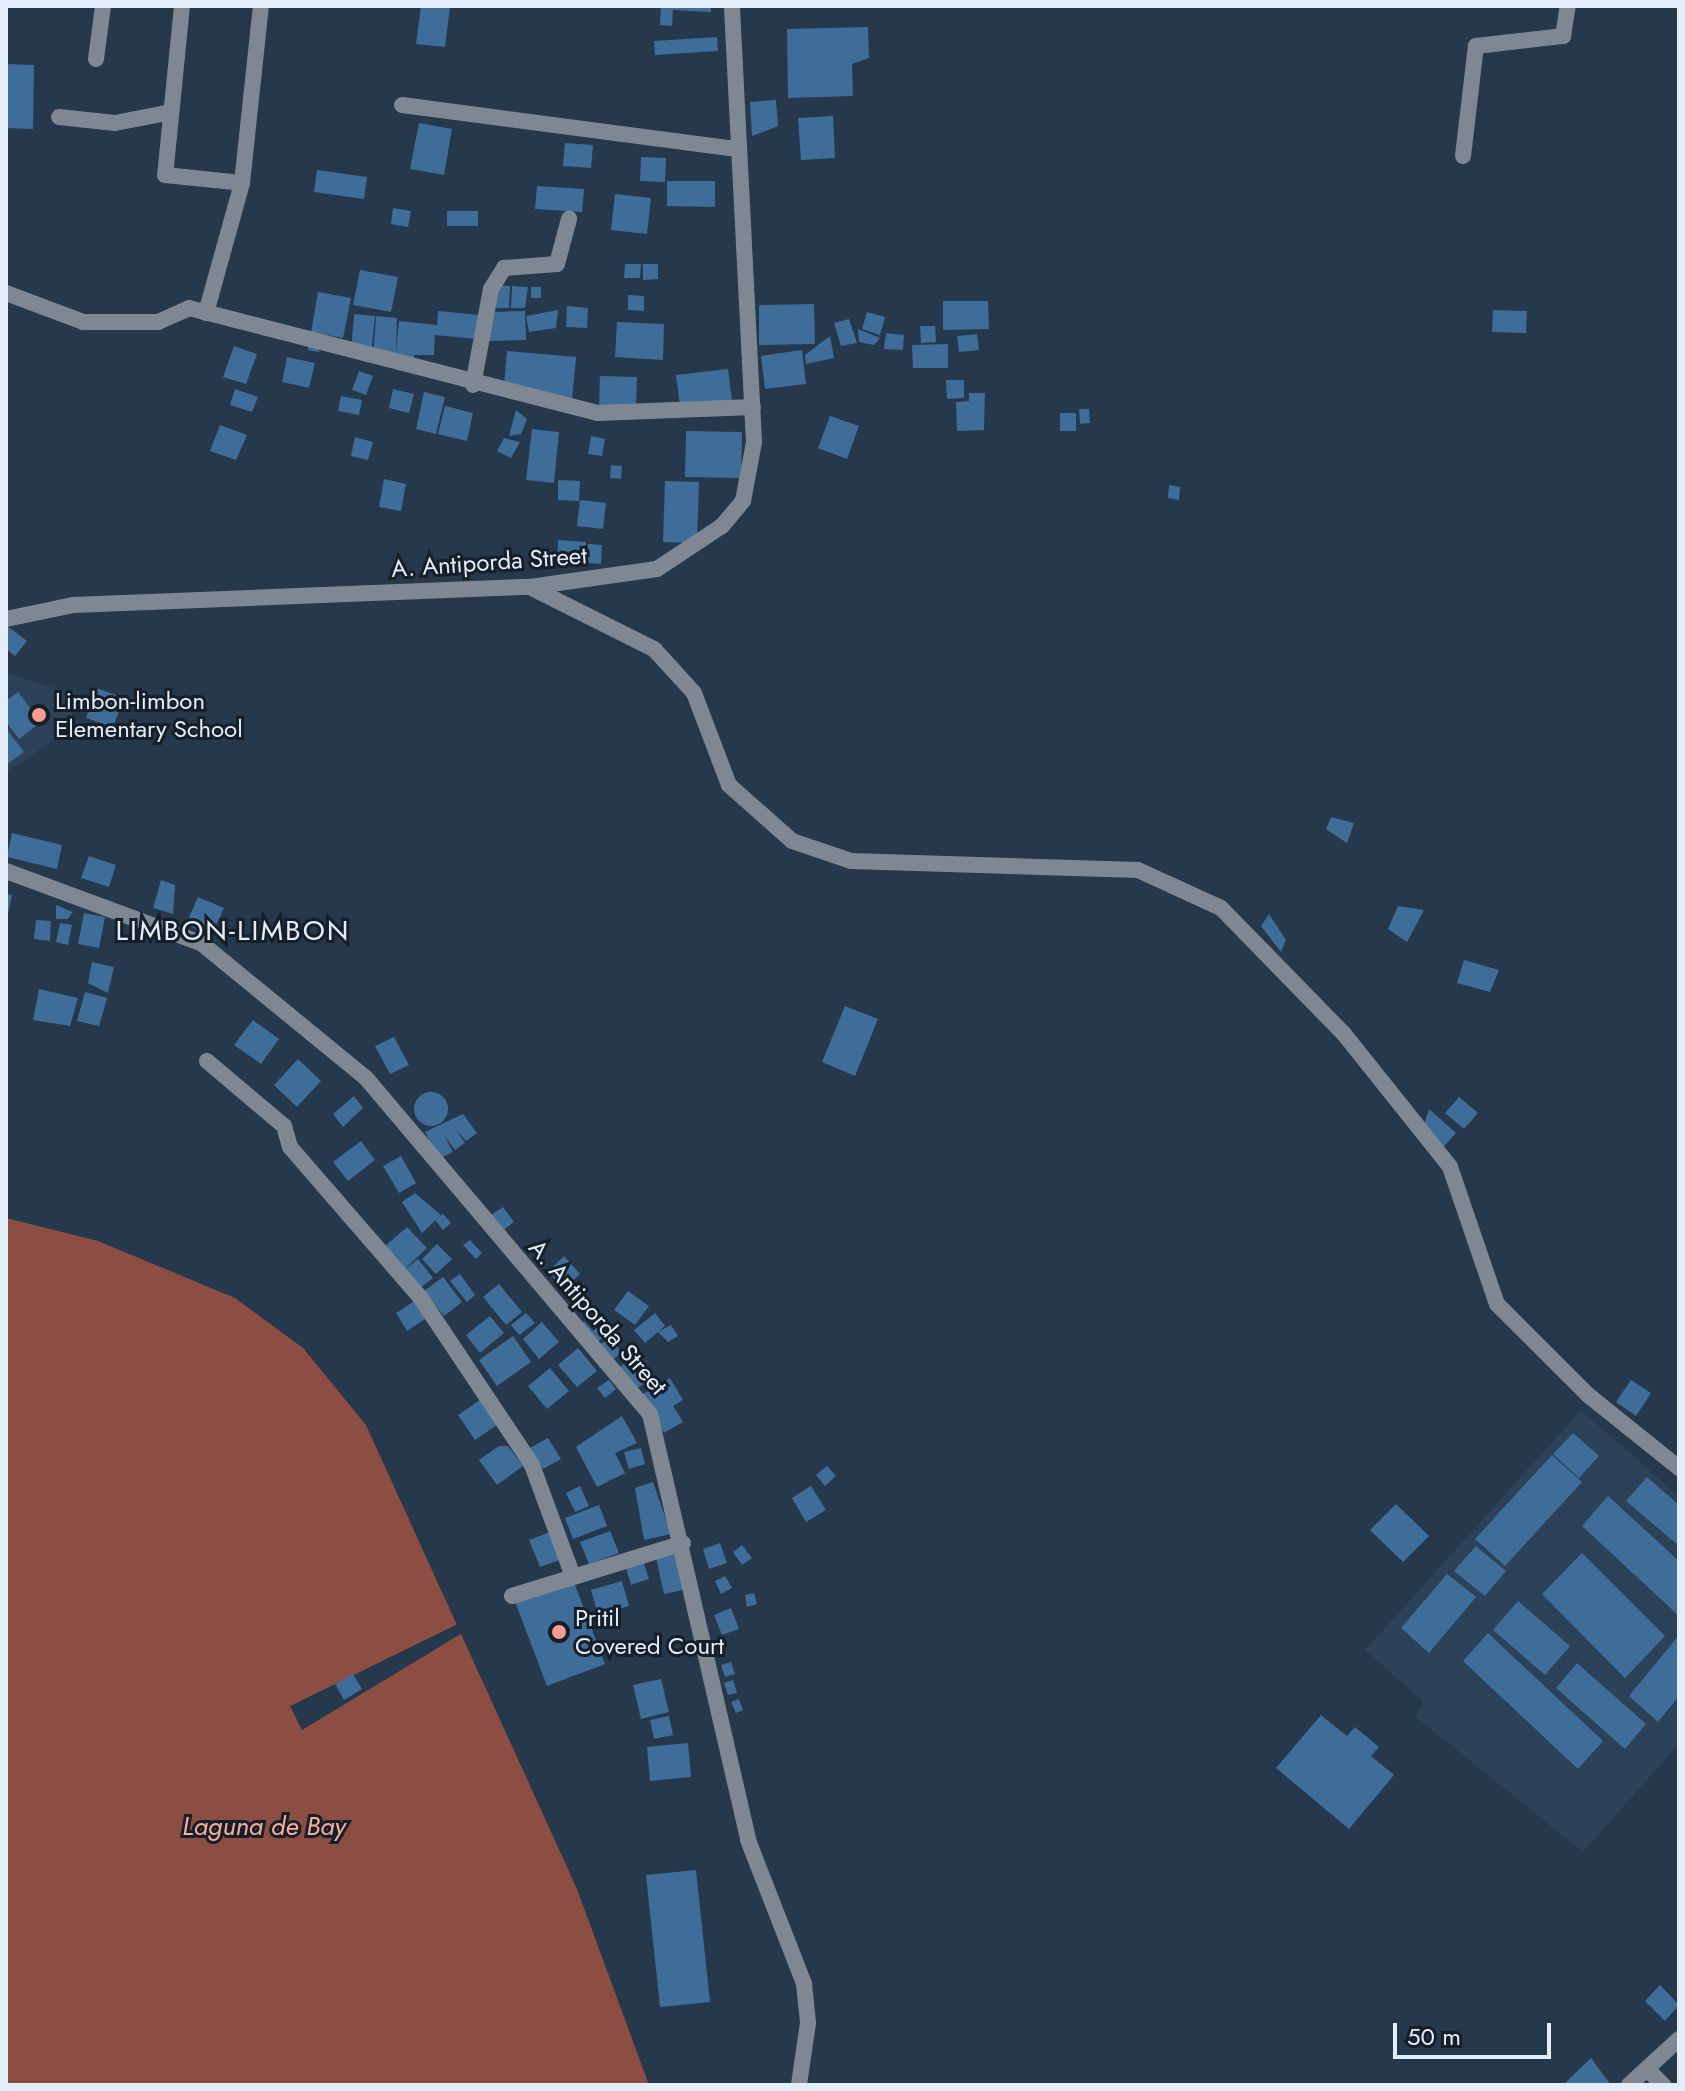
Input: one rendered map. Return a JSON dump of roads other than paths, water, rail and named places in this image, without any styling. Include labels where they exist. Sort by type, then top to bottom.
[{"type":"street","points":[[96,59],[103,6]]},
{"type":"street","points":[[182,6],[165,175],[242,183]]},
{"type":"street","points":[[206,313],[242,183],[261,6]]},
{"type":"street","name":"A. Antiporda Street","points":[[6,619],[73,605],[530,587],[657,569],[702,542],[736,511],[749,486],[753,407],[737,149],[732,6]]},
{"type":"street","points":[[1463,156],[1476,46],[1563,36],[1568,6]]},
{"type":"street","points":[[402,105],[737,149]]},
{"type":"street","points":[[59,117],[115,123],[171,112]]},
{"type":"street","points":[[473,385],[491,289],[504,268],[557,264],[569,219]]},
{"type":"street","points":[[6,293],[83,322],[158,322],[189,308],[473,385],[597,413],[753,407]]},
{"type":"street","points":[[530,587],[654,649],[694,693],[729,785],[792,841],[851,861],[1138,870],[1221,908],[1344,1034],[1450,1167],[1497,1304],[1588,1395],[1679,1468]]},
{"type":"street","name":"A. Antiporda Street","points":[[6,871],[201,943],[366,1078],[650,1414],[683,1543],[748,1840],[804,1984],[808,2023],[799,2085]]},
{"type":"street","points":[[207,1061],[284,1126],[290,1147],[426,1306],[532,1465],[572,1574]]},
{"type":"street","points":[[512,1596],[572,1574],[683,1543]]},
{"type":"street","points":[[1629,2085],[1679,2039]]},
{"type":"street","points":[[1647,2069],[1663,2085]]},
{"type":"water","name":"Laguna de Bay","points":[[6,1218],[98,1241],[235,1298],[303,1348],[366,1425],[577,1889],[649,2085],[6,2085]]},
{"type":"place","name":"Limbon-limbon Elementary School","points":[[39,715]]},
{"type":"place","name":"Pritil Covered Court","points":[[559,1632]]},
{"type":"district","name":"LIMBON-LIMBON","points":[[233,931]]}]
